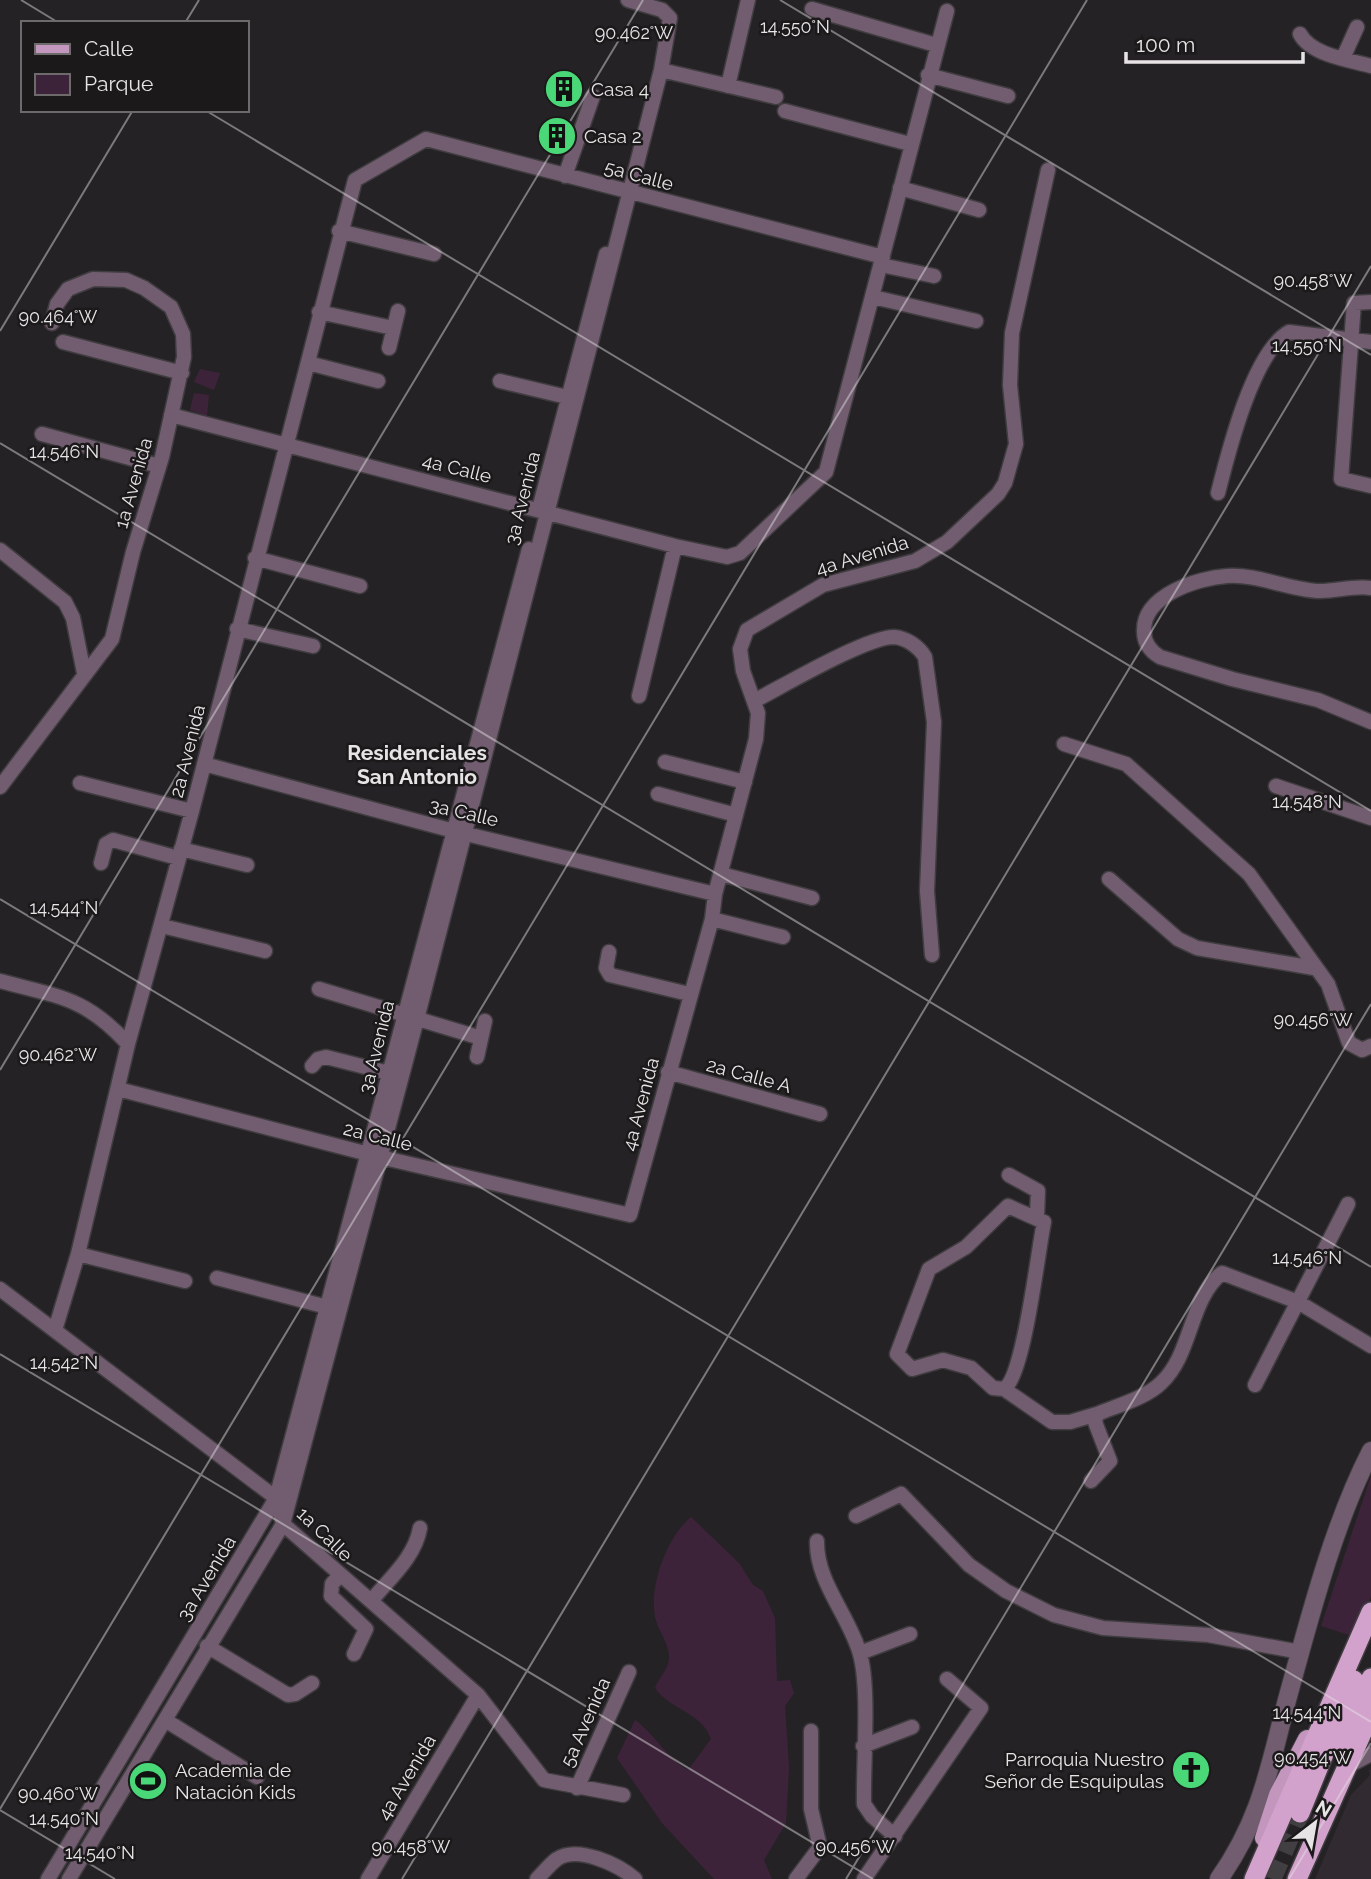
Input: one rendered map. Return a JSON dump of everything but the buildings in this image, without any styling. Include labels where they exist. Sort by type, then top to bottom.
[{"type":"highway","points":[[1252,1879],[1371,1612]]},
{"type":"highway","points":[[1371,1641],[1306,1816],[1371,1678]]},
{"type":"highway","points":[[1297,1879],[1370,1717]]},
{"type":"street","name":"3a Avenida","points":[[48,1879],[276,1498],[291,1466],[661,70],[670,18],[662,10],[628,0]]},
{"type":"street","points":[[728,86],[748,0]]},
{"type":"street","points":[[812,9],[936,45]]},
{"type":"street","points":[[947,11],[910,144],[873,297],[976,321]]},
{"type":"street","points":[[1343,58],[1356,27]]},
{"type":"street","points":[[1300,34],[1307,44],[1371,66]]},
{"type":"street","points":[[661,70],[776,97]]},
{"type":"street","points":[[928,75],[1008,96]]},
{"type":"street","points":[[565,176],[593,96]]},
{"type":"street","points":[[785,111],[910,144]]},
{"type":"street","name":"5a Calle","points":[[355,180],[426,139],[565,176],[630,188],[934,276]]},
{"type":"street","name":"4a Avenida","points":[[630,1216],[689,994],[712,919],[715,894],[758,726],[740,649],[747,630],[823,585],[915,561],[947,542],[998,494],[1005,483],[1016,444],[1010,385],[1012,333],[1048,170]]},
{"type":"street","name":"2a Avenida","points":[[55,1330],[78,1254],[128,1044],[162,926],[255,558],[308,363],[339,231],[355,180]]},
{"type":"street","name":"3a Avenida","points":[[544,510],[567,397],[630,188]]},
{"type":"street","points":[[900,188],[979,210]]},
{"type":"street","points":[[339,231],[434,254]]},
{"type":"street","name":"1a Avenida","points":[[0,786],[111,639],[159,466],[181,373],[183,334],[176,316],[163,301],[135,282],[103,277],[74,286],[62,293],[52,323]]},
{"type":"street","name":"4a Calle","points":[[171,415],[675,546],[727,557],[736,555],[826,472],[873,297]]},
{"type":"street","points":[[1371,302],[1354,303],[1341,479],[1371,486]]},
{"type":"street","points":[[389,348],[398,311]]},
{"type":"street","points":[[319,312],[393,328]]},
{"type":"street","points":[[1218,493],[1236,426],[1266,355],[1275,342],[1289,332],[1371,342]]},
{"type":"street","points":[[63,342],[181,373]]},
{"type":"street","points":[[308,363],[378,381]]},
{"type":"street","points":[[500,381],[567,397]]},
{"type":"street","points":[[42,434],[159,466]]},
{"type":"street","points":[[639,696],[675,546]]},
{"type":"street","points":[[0,550],[65,602],[72,618],[84,673]]},
{"type":"street","points":[[255,558],[360,586]]},
{"type":"street","points":[[1371,588],[1317,591],[1240,577],[1201,581],[1167,595],[1152,608],[1146,615],[1144,634],[1152,652],[1160,657],[1233,680],[1318,700],[1371,722]]},
{"type":"street","points":[[237,629],[313,646]]},
{"type":"street","points":[[754,701],[836,658],[884,639],[898,637],[921,650],[925,657],[934,722],[928,801],[927,891],[932,955]]},
{"type":"street","points":[[1064,744],[1126,764],[1238,864],[1328,984],[1349,1043],[1362,1050],[1371,1046]]},
{"type":"street","points":[[665,762],[745,782]]},
{"type":"street","name":"3a Calle","points":[[204,764],[715,894]]},
{"type":"street","points":[[80,783],[192,811]]},
{"type":"street","points":[[1276,786],[1371,818]]},
{"type":"street","points":[[658,794],[736,815]]},
{"type":"street","points":[[101,863],[107,844],[113,840],[247,865]]},
{"type":"street","points":[[721,874],[812,898]]},
{"type":"street","points":[[1109,879],[1178,939],[1197,948],[1314,968]]},
{"type":"street","points":[[712,919],[783,937]]},
{"type":"street","points":[[162,926],[265,951]]},
{"type":"street","points":[[609,952],[606,968],[610,975],[689,994]]},
{"type":"street","points":[[0,981],[85,1006],[105,1018],[128,1044]]},
{"type":"street","points":[[320,989],[481,1038]]},
{"type":"street","points":[[477,1058],[485,1021]]},
{"type":"street","points":[[312,1066],[318,1059],[326,1057],[395,1077]]},
{"type":"street","name":"2a Calle A","points":[[668,1072],[820,1114]]},
{"type":"street","name":"2a Calle","points":[[118,1089],[375,1156],[630,1216]]},
{"type":"street","name":"3a Avenida","points":[[69,1879],[207,1646],[283,1524],[291,1466],[327,1307],[375,1156]]},
{"type":"street","points":[[1009,1175],[1038,1191],[1037,1217]]},
{"type":"street","points":[[1255,1385],[1348,1204]]},
{"type":"street","points":[[1004,1389],[1015,1374],[1032,1299],[1044,1222],[1008,1206],[966,1247],[934,1264],[924,1277],[897,1354],[912,1369],[943,1360],[971,1368],[993,1388],[1004,1389],[1052,1422],[1070,1422],[1097,1414],[1161,1384],[1175,1365],[1208,1291],[1222,1272],[1298,1302],[1371,1346]]},
{"type":"street","points":[[78,1254],[185,1281]]},
{"type":"street","points":[[217,1278],[327,1307]]},
{"type":"street","name":"1a Calle","points":[[0,1289],[276,1498],[283,1524],[478,1695],[544,1780],[622,1795]]},
{"type":"street","points":[[1091,1481],[1110,1461],[1095,1422],[1097,1414]]},
{"type":"street","points":[[1219,1879],[1256,1816],[1300,1653],[1350,1497],[1371,1451]]},
{"type":"street","points":[[856,1516],[901,1494],[969,1565],[1006,1591],[1078,1623],[1208,1635],[1300,1653]]},
{"type":"street","points":[[372,1600],[406,1560],[415,1545],[420,1528]]},
{"type":"street","points":[[817,1541],[817,1562],[860,1653],[864,1679],[864,1804],[872,1816],[895,1836]]},
{"type":"street","points":[[340,1575],[332,1584],[331,1596],[366,1629],[354,1654]]},
{"type":"street","points":[[860,1653],[910,1634]]},
{"type":"street","points":[[207,1646],[288,1695],[295,1694],[312,1683]]},
{"type":"street","name":"5a Avenida","points":[[577,1788],[629,1672]]},
{"type":"street","points":[[864,1879],[982,1708],[947,1679]]},
{"type":"street","name":"4a Avenida","points":[[368,1879],[478,1695]]},
{"type":"street","points":[[165,1720],[257,1777]]},
{"type":"street","points":[[863,1746],[912,1727]]},
{"type":"street","points":[[796,1879],[820,1847],[811,1809],[811,1731]]},
{"type":"street","points":[[1348,1766],[1371,1755]]},
{"type":"street","points":[[537,1879],[556,1859],[570,1855],[615,1864],[635,1879]]},
{"type":"shaded area","points":[[1371,1770],[1371,1879],[1315,1879],[1351,1795],[1370,1775]]},
{"type":"green space","points":[[200,369],[220,373],[214,390],[194,382]]},
{"type":"green space","points":[[194,393],[209,395],[207,416],[190,410]]},
{"type":"green space","points":[[1371,1476],[1371,1597],[1352,1636],[1321,1626]]},
{"type":"green space","points":[[691,1517],[739,1563],[753,1585],[763,1591],[775,1618],[777,1681],[790,1680],[794,1693],[785,1706],[789,1767],[786,1823],[764,1860],[772,1879],[714,1879],[662,1823],[617,1758],[635,1720],[674,1760],[688,1770],[711,1739],[701,1723],[655,1688],[669,1658],[655,1617],[657,1577],[667,1549]]},
{"type":"tunnel","points":[[1272,1879],[1300,1813]]},
{"type":"place","name":"Casa 4","points":[[564,89]]},
{"type":"place","name":"Casa 2","points":[[557,136]]},
{"type":"place","name":"Parroquia Nuestro Señor de Esquipulas","points":[[1191,1770]]},
{"type":"place","name":"Academia de Natación Kids","points":[[148,1781]]},
{"type":"district","name":"Residenciales San Antonio","points":[[417,765]]}]
